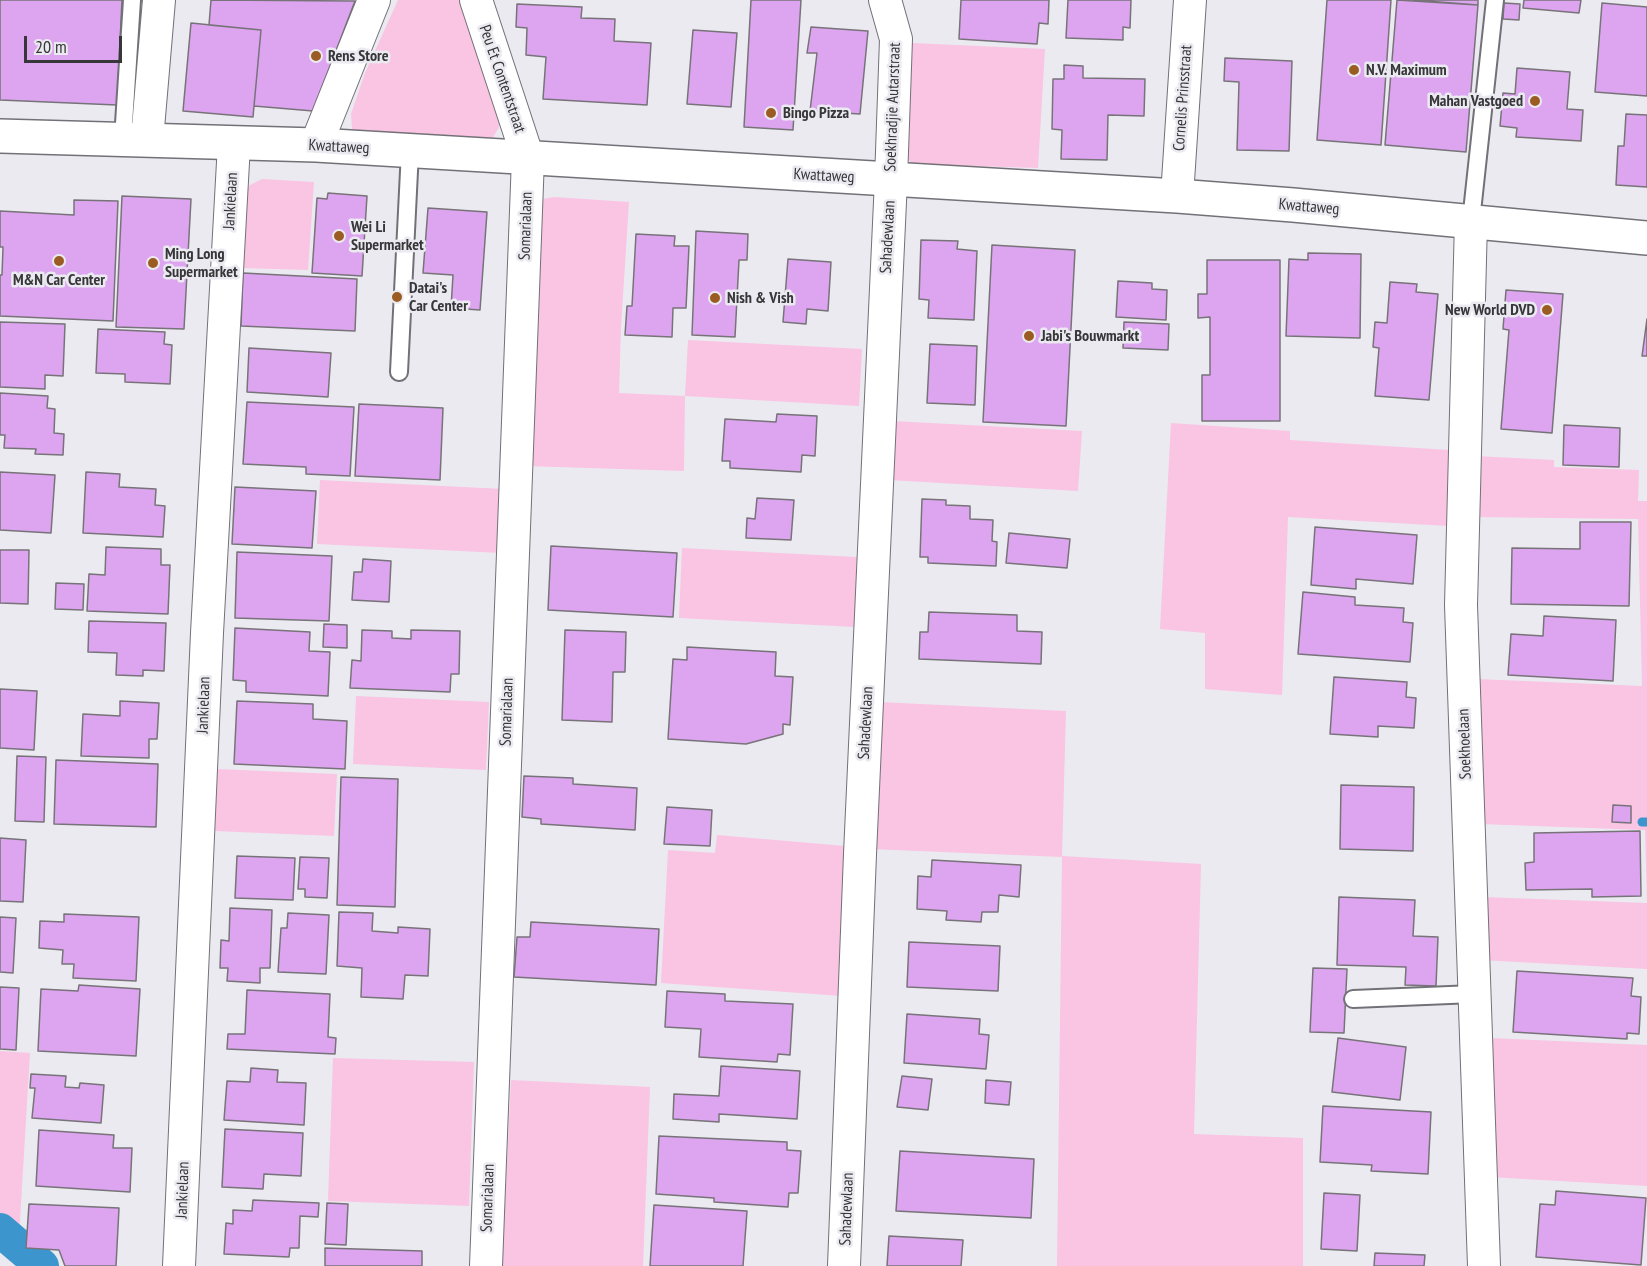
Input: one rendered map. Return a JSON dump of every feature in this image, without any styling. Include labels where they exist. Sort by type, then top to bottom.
[{"type":"main road","name":"Kwattaweg","points":[[0,136],[316,145],[1177,196],[1647,238]]},
{"type":"street","points":[[135,140],[159,0]]},
{"type":"street","points":[[316,145],[374,0]]},
{"type":"street","name":"Peu Et Contentstraat","points":[[476,0],[528,158]]},
{"type":"street","name":"Soekhradjie Autarstraat","points":[[885,0],[896,39],[891,180]]},
{"type":"street","name":"Cornelis Prinsstraat","points":[[1177,196],[1190,0]]},
{"type":"street","name":"Jankielaan","points":[[179,1266],[207,633],[234,144]]},
{"type":"street","name":"Somarialaan","points":[[486,1266],[528,158]]},
{"type":"street","name":"Sahadewlaan","points":[[844,1266],[860,854],[891,180]]},
{"type":"street","name":"Soekhoelaan","points":[[1471,221],[1461,605],[1484,1266]]},
{"type":"lane","points":[[132,0],[135,140]]},
{"type":"lane","points":[[1471,221],[1495,0]]},
{"type":"lane","points":[[399,372],[410,151]]},
{"type":"lane","points":[[1353,999],[1474,994]]},
{"type":"shaded area","points":[[398,0],[463,0],[501,108],[499,127],[491,141],[362,138],[352,129],[351,114],[365,73]]},
{"type":"shaded area","points":[[912,43],[1045,49],[1038,168],[913,164],[906,157]]},
{"type":"shaded area","points":[[262,179],[314,182],[308,270],[241,268],[246,191],[250,185]]},
{"type":"shaded area","points":[[554,197],[629,202],[619,393],[685,396],[684,471],[525,466],[539,210],[543,199]]},
{"type":"shaded area","points":[[688,340],[862,349],[859,406],[685,396]]},
{"type":"shaded area","points":[[892,421],[1082,431],[1078,491],[889,480]]},
{"type":"shaded area","points":[[1171,423],[1290,431],[1290,440],[1449,450],[1448,526],[1288,517],[1282,695],[1205,689],[1205,633],[1160,629]]},
{"type":"shaded area","points":[[1475,456],[1554,460],[1554,467],[1639,470],[1638,501],[1647,501],[1647,903],[1645,830],[1480,824],[1477,679],[1642,686],[1638,519],[1472,517]]},
{"type":"shaded area","points":[[320,480],[504,489],[501,553],[317,544]]},
{"type":"shaded area","points":[[682,548],[857,557],[854,627],[679,618]]},
{"type":"shaded area","points":[[356,696],[489,702],[486,770],[353,764]]},
{"type":"shaded area","points":[[879,702],[1066,711],[1062,856],[1201,864],[1194,1134],[1303,1138],[1303,1266],[1057,1266],[1062,857],[870,849]]},
{"type":"shaded area","points":[[217,769],[337,774],[334,836],[214,831]]},
{"type":"shaded area","points":[[717,835],[845,846],[842,996],[661,983],[668,850],[715,853]]},
{"type":"shaded area","points":[[1482,897],[1647,903],[1647,969],[1480,960]]},
{"type":"shaded area","points":[[1489,1038],[1647,1045],[1647,1186],[1489,1177]]},
{"type":"shaded area","points":[[0,1051],[30,1053],[19,1237],[0,1219]]},
{"type":"shaded area","points":[[333,1058],[474,1062],[469,1206],[328,1201]]},
{"type":"shaded area","points":[[511,1080],[650,1087],[643,1266],[502,1266]]},
{"type":"building","points":[[0,0],[122,0],[117,105],[0,100]]},
{"type":"building","points":[[211,0],[355,1],[313,111],[254,106],[261,30],[209,25]]},
{"type":"building","points":[[751,0],[801,0],[793,130],[744,127]]},
{"type":"building","points":[[961,0],[1049,0],[1048,24],[1039,23],[1037,44],[959,39]]},
{"type":"building","points":[[1068,0],[1131,0],[1130,28],[1123,27],[1123,40],[1066,38]]},
{"type":"building","name":"N.V. Maximum","points":[[1327,0],[1391,0],[1381,145],[1317,140]]},
{"type":"building","points":[[1397,0],[1478,5],[1466,152],[1385,145]]},
{"type":"building","points":[[1413,0],[1478,0],[1478,5]]},
{"type":"building","points":[[1524,0],[1581,0],[1579,13],[1523,8]]},
{"type":"building","points":[[1504,3],[1520,4],[1519,20],[1503,19]]},
{"type":"building","points":[[1602,3],[1647,7],[1647,96],[1595,92]]},
{"type":"building","points":[[517,4],[582,7],[581,18],[615,19],[614,41],[651,43],[647,105],[543,99],[546,57],[526,55],[527,28],[516,27]]},
{"type":"building","points":[[191,23],[261,30],[253,117],[183,111]]},
{"type":"building","points":[[811,27],[868,31],[860,114],[810,111],[817,53],[807,53]]},
{"type":"building","points":[[693,30],[737,33],[731,107],[687,104]]},
{"type":"building","points":[[1225,58],[1292,61],[1289,151],[1237,150],[1239,82],[1224,81]]},
{"type":"building","points":[[1064,65],[1083,66],[1083,78],[1145,79],[1144,116],[1108,115],[1107,160],[1061,159],[1062,130],[1052,129],[1053,79],[1064,79]]},
{"type":"building","name":"Mahan Vastgoed","points":[[1517,68],[1570,72],[1567,109],[1583,110],[1581,141],[1516,137],[1517,128],[1500,126],[1503,93],[1515,94]]},
{"type":"building","points":[[1626,114],[1647,115],[1647,187],[1616,185],[1618,146],[1624,146]]},
{"type":"building","name":"Wei Li Supermarket","points":[[328,193],[367,196],[362,276],[312,273],[317,198],[327,199]]},
{"type":"building","name":"Ming Long Supermarket","points":[[122,196],[191,199],[184,329],[116,327]]},
{"type":"building","name":"M&N Car Center","points":[[74,200],[118,201],[113,321],[0,316],[3,247],[0,247],[0,211],[74,215]]},
{"type":"building","points":[[428,208],[487,212],[480,310],[451,308],[453,275],[423,273]]},
{"type":"building","name":"Nish & Vish","points":[[696,231],[748,234],[747,260],[739,260],[735,337],[692,335]]},
{"type":"building","points":[[636,234],[675,236],[674,246],[689,246],[686,308],[673,308],[672,337],[625,335],[627,306],[632,306]]},
{"type":"building","points":[[921,240],[958,241],[957,249],[977,251],[974,320],[928,318],[929,300],[919,299]]},
{"type":"building","name":"Jabi's Bouwmarkt","points":[[992,245],[1075,250],[1066,426],[983,422]]},
{"type":"building","points":[[1308,253],[1361,254],[1360,338],[1286,336],[1289,259],[1308,260]]},
{"type":"building","points":[[788,259],[831,262],[828,311],[807,309],[806,324],[783,322]]},
{"type":"building","points":[[1207,260],[1280,260],[1280,421],[1202,421],[1202,375],[1210,375],[1210,317],[1198,318],[1198,294],[1207,294]]},
{"type":"building","points":[[243,273],[357,279],[355,331],[241,326]]},
{"type":"building","points":[[1118,281],[1152,283],[1152,289],[1167,290],[1166,320],[1116,317]]},
{"type":"building","points":[[1390,282],[1417,284],[1416,292],[1438,294],[1429,400],[1375,396],[1379,348],[1373,347],[1375,322],[1387,323]]},
{"type":"building","points":[[1506,290],[1563,294],[1552,433],[1501,429],[1509,330],[1503,329]]},
{"type":"building","points":[[1647,319],[1647,356],[1642,356]]},
{"type":"building","points":[[0,322],[65,324],[63,376],[45,375],[45,389],[0,387]]},
{"type":"building","points":[[1124,322],[1169,324],[1168,350],[1123,348]]},
{"type":"building","points":[[98,329],[165,332],[164,344],[172,345],[170,384],[125,382],[125,374],[96,373]]},
{"type":"building","points":[[930,344],[977,346],[975,405],[927,403]]},
{"type":"building","points":[[249,348],[331,353],[328,397],[247,392]]},
{"type":"building","points":[[0,393],[48,396],[47,408],[55,409],[54,433],[64,434],[63,455],[35,454],[36,449],[4,448],[5,435],[0,435]]},
{"type":"building","points":[[247,402],[354,407],[350,476],[306,474],[306,467],[243,464]]},
{"type":"building","points":[[359,404],[443,408],[440,480],[355,476]]},
{"type":"building","points":[[777,414],[817,416],[815,456],[802,455],[801,472],[730,468],[730,461],[722,461],[725,419],[776,422]]},
{"type":"building","points":[[1564,425],[1620,428],[1619,467],[1563,465]]},
{"type":"building","points":[[0,472],[55,475],[51,533],[0,530]]},
{"type":"building","points":[[86,472],[120,474],[119,487],[156,489],[155,505],[165,506],[163,537],[83,533]]},
{"type":"building","points":[[235,487],[316,491],[312,548],[232,544]]},
{"type":"building","points":[[757,498],[794,500],[791,540],[746,538],[747,518],[755,519]]},
{"type":"building","points":[[922,499],[946,500],[946,505],[970,506],[970,519],[993,520],[992,541],[997,542],[996,566],[928,563],[928,557],[920,557]]},
{"type":"building","points":[[1580,522],[1631,522],[1629,606],[1511,604],[1512,548],[1580,549]]},
{"type":"building","points":[[1315,527],[1417,535],[1413,584],[1356,579],[1356,589],[1311,585]]},
{"type":"building","points":[[1009,533],[1070,539],[1067,568],[1006,563]]},
{"type":"building","points":[[551,546],[677,553],[673,617],[548,610]]},
{"type":"building","points":[[106,547],[161,549],[161,565],[170,565],[168,614],[87,611],[89,574],[105,575]]},
{"type":"building","points":[[0,550],[29,550],[28,604],[0,603]]},
{"type":"building","points":[[237,552],[332,556],[329,621],[235,618]]},
{"type":"building","points":[[363,559],[391,561],[389,602],[352,600],[354,572],[362,572]]},
{"type":"building","points":[[56,583],[84,584],[83,610],[55,609]]},
{"type":"building","points":[[1303,592],[1355,597],[1355,605],[1404,608],[1403,622],[1413,623],[1410,662],[1298,654]]},
{"type":"building","points":[[929,612],[1017,615],[1017,631],[1042,632],[1041,664],[919,659],[920,632],[928,632]]},
{"type":"building","points":[[1544,616],[1616,620],[1613,681],[1508,675],[1511,634],[1543,636]]},
{"type":"building","points":[[89,621],[166,623],[164,671],[143,670],[143,676],[116,675],[117,653],[88,652]]},
{"type":"building","points":[[324,624],[347,625],[347,648],[323,647]]},
{"type":"building","points":[[235,628],[310,632],[309,651],[330,652],[328,696],[246,692],[246,681],[233,680]]},
{"type":"building","points":[[362,630],[392,631],[392,638],[411,639],[411,630],[460,631],[459,674],[451,674],[450,692],[350,688],[352,660],[361,661]]},
{"type":"building","points":[[565,630],[626,632],[625,672],[613,672],[612,722],[562,720]]},
{"type":"building","points":[[687,647],[776,652],[775,676],[793,677],[790,725],[783,724],[783,734],[746,744],[668,739],[673,659],[687,660]]},
{"type":"building","points":[[1334,677],[1407,682],[1406,697],[1416,698],[1414,728],[1378,726],[1378,737],[1330,734]]},
{"type":"building","points":[[0,689],[37,691],[34,750],[0,748]]},
{"type":"building","points":[[120,701],[159,703],[157,739],[149,739],[149,758],[81,756],[83,714],[120,716]]},
{"type":"building","points":[[237,701],[313,704],[313,719],[347,721],[345,769],[234,764]]},
{"type":"building","points":[[17,756],[46,757],[44,822],[15,821]]},
{"type":"building","points":[[56,760],[158,764],[156,827],[54,824]]},
{"type":"building","points":[[524,776],[573,778],[573,784],[637,788],[635,830],[541,824],[541,819],[522,817]]},
{"type":"building","points":[[341,777],[398,779],[395,907],[337,905]]},
{"type":"building","points":[[1341,785],[1414,787],[1413,851],[1340,849]]},
{"type":"building","points":[[1613,805],[1631,806],[1631,823],[1612,822]]},
{"type":"building","points":[[667,807],[712,810],[710,846],[664,844]]},
{"type":"building","points":[[1640,831],[1641,896],[1592,897],[1592,889],[1526,890],[1525,863],[1534,862],[1534,833]]},
{"type":"building","points":[[0,838],[26,840],[23,902],[0,901]]},
{"type":"building","points":[[237,856],[295,858],[293,900],[235,898]]},
{"type":"building","points":[[300,857],[329,858],[327,898],[305,897],[305,889],[298,889]]},
{"type":"building","points":[[932,860],[1021,865],[1019,897],[999,895],[998,912],[982,912],[981,922],[946,920],[947,911],[917,909],[918,876],[931,877]]},
{"type":"building","points":[[1339,897],[1415,900],[1413,936],[1438,937],[1436,986],[1405,985],[1406,967],[1337,965]]},
{"type":"building","points":[[230,908],[272,910],[270,968],[260,968],[260,983],[227,981],[228,968],[220,968],[221,940],[229,941]]},
{"type":"building","points":[[339,912],[373,913],[372,931],[398,933],[398,927],[430,929],[428,976],[405,975],[403,999],[361,997],[362,968],[337,966]]},
{"type":"building","points":[[288,913],[329,915],[326,974],[278,972],[281,928],[287,928]]},
{"type":"building","points":[[64,914],[139,917],[136,981],[73,978],[74,964],[62,964],[63,950],[39,948],[40,921],[64,922]]},
{"type":"building","points":[[0,917],[16,918],[13,973],[0,972]]},
{"type":"building","points":[[531,922],[659,929],[656,985],[514,977],[517,937],[530,937]]},
{"type":"building","points":[[909,942],[1000,946],[998,991],[907,987]]},
{"type":"building","points":[[1313,968],[1347,969],[1344,1033],[1310,1032]]},
{"type":"building","points":[[1517,971],[1633,978],[1631,996],[1641,997],[1639,1034],[1627,1033],[1627,1039],[1513,1032]]},
{"type":"building","points":[[79,985],[140,989],[136,1056],[38,1051],[41,989],[78,991]]},
{"type":"building","points":[[0,987],[19,988],[16,1050],[0,1049]]},
{"type":"building","points":[[247,990],[330,994],[328,1037],[336,1038],[335,1054],[227,1049],[228,1034],[245,1034]]},
{"type":"building","points":[[667,991],[725,994],[725,1001],[793,1004],[790,1055],[778,1054],[777,1062],[699,1057],[701,1029],[665,1027]]},
{"type":"building","points":[[907,1014],[980,1019],[979,1034],[989,1035],[986,1069],[904,1063]]},
{"type":"building","points":[[1338,1038],[1406,1047],[1400,1100],[1332,1092]]},
{"type":"building","points":[[721,1066],[800,1071],[797,1119],[719,1114],[719,1122],[673,1119],[674,1094],[719,1096]]},
{"type":"building","points":[[251,1068],[278,1070],[277,1082],[306,1083],[304,1125],[224,1120],[227,1081],[250,1082]]},
{"type":"building","points":[[31,1074],[66,1076],[65,1087],[79,1088],[80,1083],[104,1085],[101,1123],[32,1118],[35,1088],[30,1088]]},
{"type":"building","points":[[902,1076],[932,1079],[928,1110],[897,1107]]},
{"type":"building","points":[[986,1080],[1011,1082],[1009,1105],[985,1103]]},
{"type":"building","points":[[1323,1106],[1431,1112],[1428,1174],[1371,1171],[1372,1165],[1320,1162]]},
{"type":"building","points":[[225,1129],[303,1133],[301,1176],[264,1174],[263,1189],[222,1187]]},
{"type":"building","points":[[39,1130],[114,1135],[113,1148],[132,1148],[130,1192],[36,1186]]},
{"type":"building","points":[[659,1136],[787,1142],[787,1150],[801,1151],[798,1193],[789,1193],[788,1207],[714,1202],[714,1198],[656,1194]]},
{"type":"building","points":[[900,1151],[1034,1159],[1031,1218],[896,1211]]},
{"type":"building","points":[[1556,1191],[1646,1198],[1641,1265],[1536,1257],[1540,1204],[1555,1205]]},
{"type":"building","points":[[1324,1193],[1360,1195],[1357,1251],[1321,1249]]},
{"type":"building","points":[[253,1200],[319,1203],[318,1217],[300,1216],[299,1248],[290,1248],[289,1257],[224,1254],[226,1223],[233,1224],[233,1210],[252,1211]]},
{"type":"building","points":[[327,1203],[348,1204],[346,1245],[325,1244]]},
{"type":"building","points":[[29,1204],[119,1208],[116,1266],[65,1266],[59,1250],[26,1248]]},
{"type":"building","points":[[654,1205],[747,1211],[743,1266],[650,1266]]},
{"type":"building","points":[[889,1236],[963,1240],[961,1266],[887,1266]]},
{"type":"building","points":[[325,1248],[422,1251],[422,1266],[325,1266]]},
{"type":"building","points":[[1375,1253],[1425,1255],[1424,1266],[1374,1266]]},
{"type":"waterway","points":[[1642,822],[1647,822]]},
{"type":"waterway","points":[[0,1230],[42,1266]]},
{"type":"place","name":"Rens Store","points":[[316,56]]},
{"type":"place","name":"N.V. Maximum","points":[[1354,70]]},
{"type":"place","name":"Mahan Vastgoed","points":[[1535,101]]},
{"type":"place","name":"Bingo Pizza","points":[[771,113]]},
{"type":"place","name":"Wei Li Supermarket","points":[[339,236]]},
{"type":"place","name":"M&N Car Center","points":[[59,261]]},
{"type":"place","name":"Ming Long Supermarket","points":[[153,263]]},
{"type":"place","name":"Datai's Car Center","points":[[397,297]]},
{"type":"place","name":"Nish & Vish","points":[[715,298]]},
{"type":"place","name":"New World DVD","points":[[1547,310]]},
{"type":"place","name":"Jabi's Bouwmarkt","points":[[1029,336]]}]
